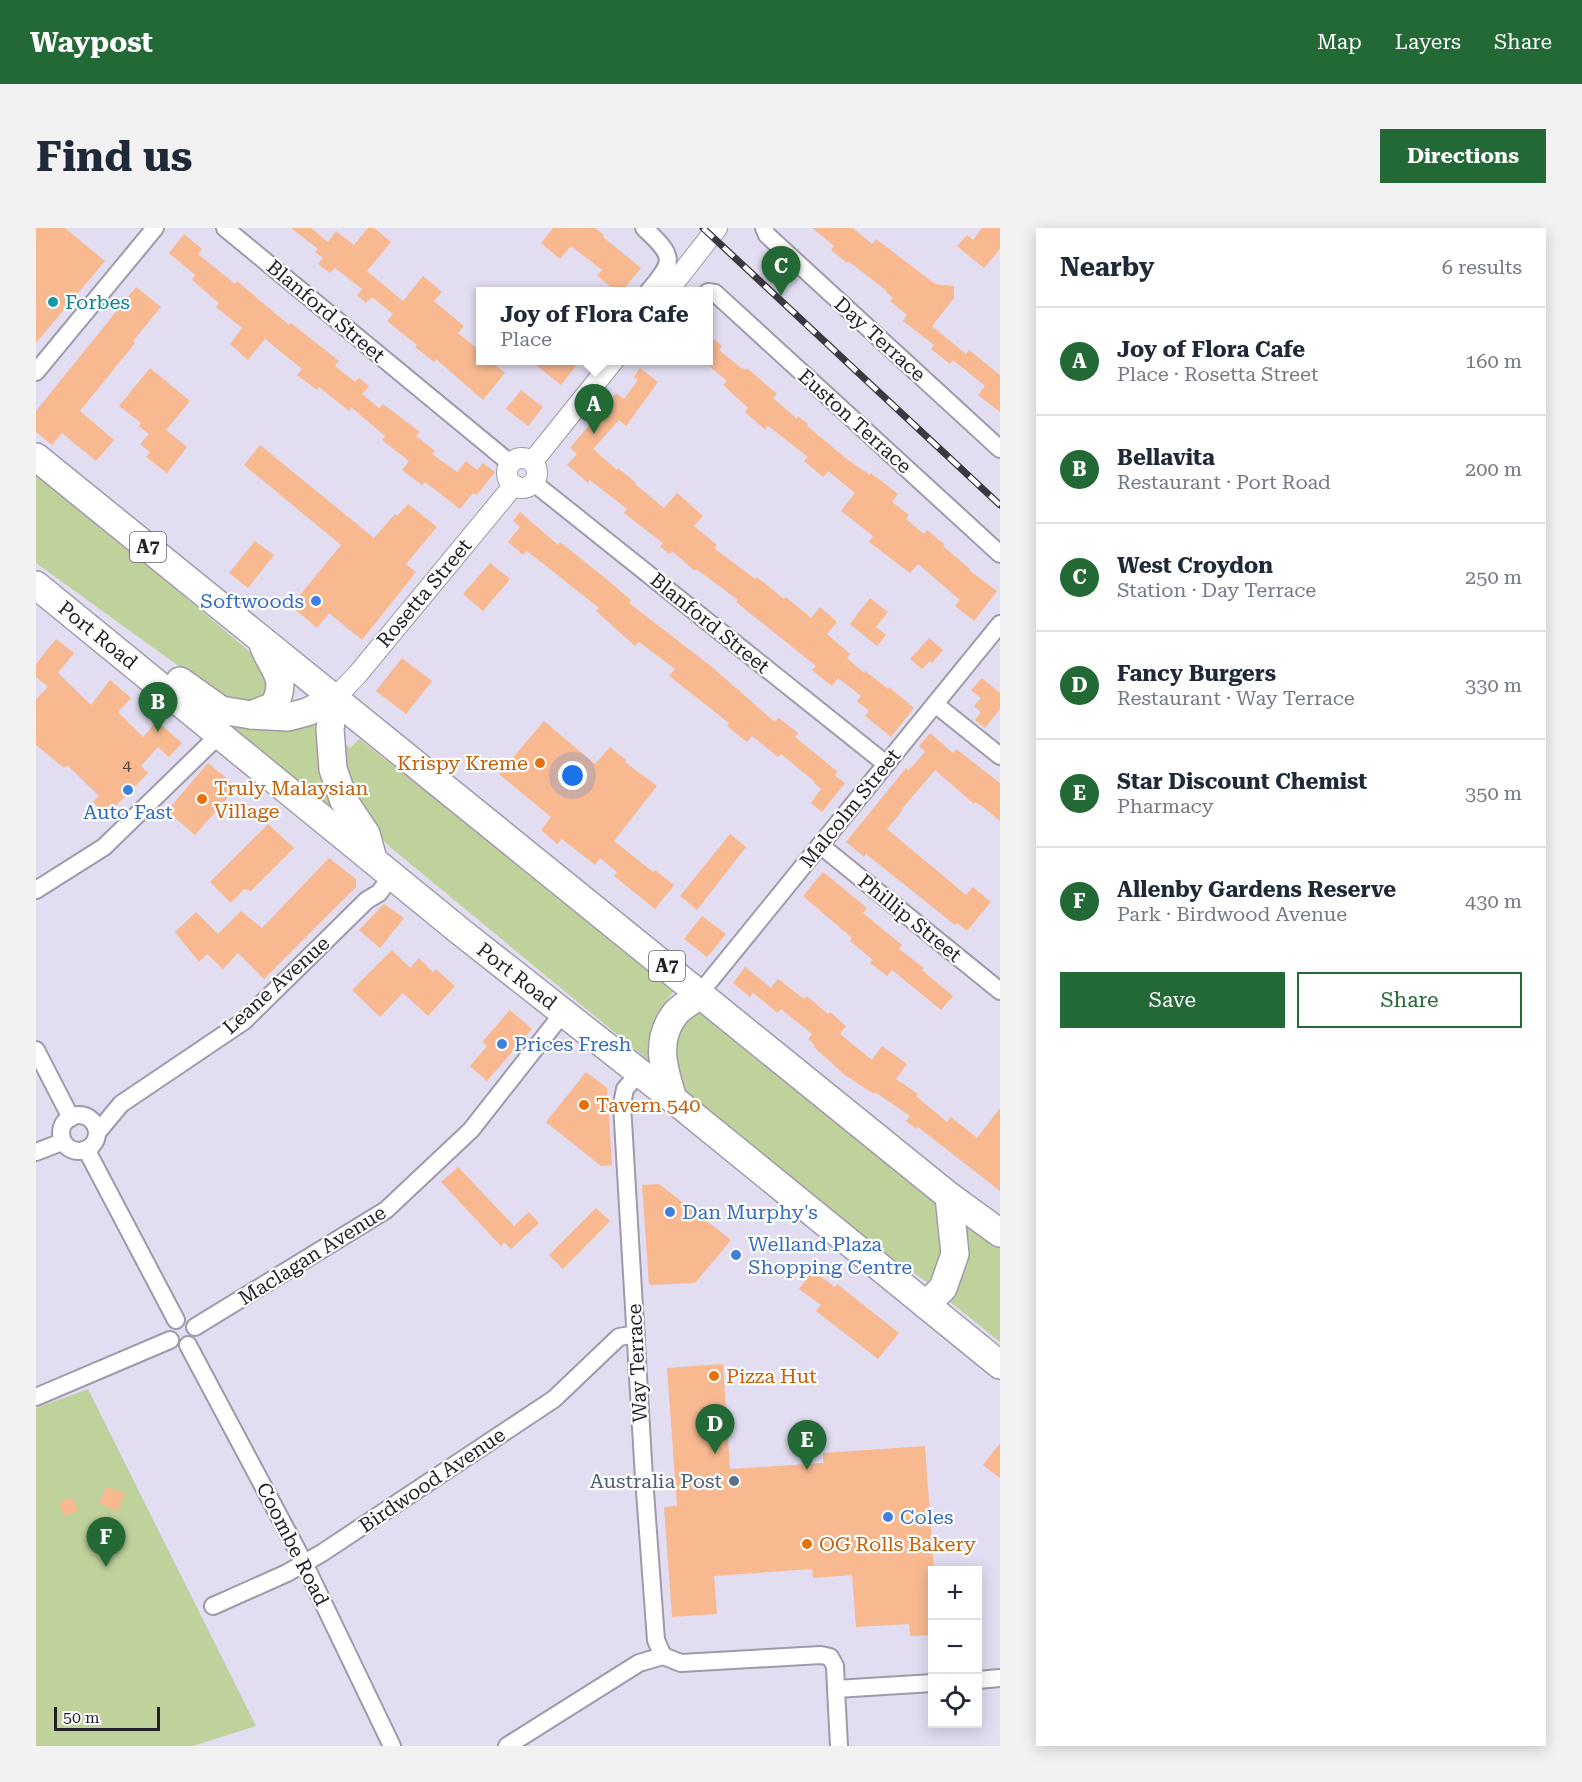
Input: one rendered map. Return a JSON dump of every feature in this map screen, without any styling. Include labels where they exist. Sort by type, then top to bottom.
[{"type":"highway","name":"A7","points":[[36,457],[949,1196],[1000,1233]]},
{"type":"highway","name":"Port Road","points":[[36,585],[1000,1365]]},
{"type":"highway","points":[[251,715],[274,706],[280,694],[279,673],[267,655],[260,638]]},
{"type":"highway","points":[[147,674],[164,670],[221,710],[251,715],[288,717],[307,712],[334,699]]},
{"type":"highway","points":[[334,699],[330,729],[333,769],[344,801],[366,834],[382,867]]},
{"type":"highway","points":[[673,1099],[662,1064],[664,1034],[675,1013],[700,993]]},
{"type":"highway","points":[[926,1305],[943,1288],[955,1254],[949,1196]]},
{"type":"street","points":[[36,372],[154,228]]},
{"type":"street","name":"Blanford Street","points":[[225,228],[510,463]]},
{"type":"street","points":[[644,228],[660,244],[668,258],[665,271],[651,287]]},
{"type":"street","points":[[669,287],[717,228]]},
{"type":"street","name":"Day Terrace","points":[[765,232],[1000,449]]},
{"type":"street","name":"Euston Terrace","points":[[713,293],[1000,554]]},
{"type":"street","points":[[532,461],[609,365]]},
{"type":"street","points":[[520,458],[532,461],[537,473],[534,483],[525,488],[514,485],[507,474],[510,463],[520,458]]},
{"type":"street","name":"Blanford Street","points":[[534,483],[886,764]]},
{"type":"street","name":"Rosetta Street","points":[[334,699],[357,675],[514,485]]},
{"type":"street","name":"Malcolm Street","points":[[700,993],[1000,624]]},
{"type":"street","points":[[935,704],[1000,756]]},
{"type":"street","points":[[36,890],[104,847],[219,735]]},
{"type":"street","name":"Phillip Street","points":[[820,845],[1000,991]]},
{"type":"street","name":"Leane Avenue","points":[[97,1133],[121,1104],[244,1021],[367,900],[379,893],[382,867]]},
{"type":"street","name":"Maclagan Avenue","points":[[195,1327],[386,1210],[471,1130],[563,1013]]},
{"type":"street","points":[[36,1050],[71,1118]]},
{"type":"street","name":"Way Terrace","points":[[639,1073],[625,1089],[622,1104],[656,1640],[663,1656]]},
{"type":"street","points":[[78,1115],[88,1118],[95,1125],[96,1139],[86,1149],[78,1151],[71,1149],[62,1142],[63,1127],[71,1118],[78,1115]]},
{"type":"street","points":[[36,1152],[62,1142]]},
{"type":"street","points":[[86,1149],[176,1320]]},
{"type":"street","points":[[176,1320],[188,1320],[195,1327],[196,1337],[188,1345],[178,1346],[170,1340],[168,1330],[176,1320]]},
{"type":"street","name":"Birdwood Avenue","points":[[213,1606],[322,1554],[554,1398],[619,1337],[636,1334]]},
{"type":"street","points":[[36,1397],[170,1340]]},
{"type":"street","name":"Coombe Road","points":[[188,1345],[304,1563],[392,1746]]},
{"type":"street","points":[[507,1746],[639,1663],[663,1656],[681,1663],[821,1655],[830,1657],[835,1666],[839,1746]]},
{"type":"street","points":[[982,1680],[1000,1678]]},
{"type":"street","points":[[836,1689],[928,1683]]},
{"type":"green space","points":[[36,471],[262,662],[271,677],[265,699],[249,705],[227,701],[36,563]]},
{"type":"green space","points":[[304,720],[320,727],[318,752],[334,810],[234,729],[238,726],[279,728]]},
{"type":"green space","points":[[333,733],[350,748],[359,739],[676,987],[658,1013],[654,1065],[390,847],[364,821]]},
{"type":"green space","points":[[700,1003],[934,1191],[943,1210],[944,1253],[928,1283],[864,1238],[696,1109],[667,1069],[668,1036]]},
{"type":"green space","points":[[959,1213],[1000,1246],[1000,1342],[943,1296]]},
{"type":"green space","points":[[88,1389],[256,1726],[193,1746],[36,1746],[36,1408]]},
{"type":"building","name":"Forbes","points":[[36,228],[65,228],[105,261],[36,343]]},
{"type":"building","points":[[291,228],[311,228],[328,242],[336,231],[354,245],[368,228],[374,228],[391,242],[367,271],[403,301],[423,276],[442,292],[434,301],[464,326],[458,333],[476,348],[476,365],[496,365],[505,373],[483,400],[436,359],[434,362],[415,347],[417,345],[387,321],[393,314],[372,297],[366,303],[357,295],[362,289],[335,268],[330,273],[318,264],[323,258],[315,252],[318,249]]},
{"type":"building","points":[[553,228],[595,228],[641,268],[625,287],[611,287],[597,276],[602,270],[571,246],[560,259],[541,243]]},
{"type":"building","points":[[812,228],[853,228],[872,244],[876,239],[935,284],[954,286],[954,298],[932,326],[966,354],[969,350],[1000,375],[1000,412],[978,395],[985,386],[953,360],[950,364],[931,349],[934,345],[903,321],[907,315],[890,301],[893,298],[887,291],[831,250],[834,246]]},
{"type":"building","points":[[982,228],[1000,228],[1000,249],[984,268],[957,246],[967,235],[973,240]]},
{"type":"building","points":[[184,234],[202,249],[198,254],[235,284],[237,281],[289,325],[291,323],[339,361],[335,366],[355,382],[359,378],[369,386],[362,394],[379,408],[383,404],[420,432],[416,436],[435,451],[432,454],[457,472],[466,461],[477,470],[483,463],[495,472],[477,495],[473,493],[460,509],[425,482],[422,485],[402,470],[409,461],[382,440],[385,436],[351,407],[349,411],[319,387],[317,390],[297,375],[302,369],[265,339],[248,360],[230,344],[242,328],[216,307],[219,303],[192,280],[195,275],[169,253]]},
{"type":"building","points":[[136,287],[161,307],[80,411],[114,440],[96,461],[62,433],[52,445],[36,432],[36,411]]},
{"type":"building","points":[[713,338],[722,346],[719,350],[740,367],[746,370],[747,368],[777,394],[773,398],[797,419],[798,416],[848,460],[870,475],[871,473],[898,494],[892,502],[909,515],[906,519],[924,534],[927,530],[969,570],[997,591],[974,621],[955,606],[960,600],[918,564],[910,573],[869,542],[873,536],[841,511],[855,493],[828,471],[823,477],[804,461],[808,457],[768,426],[765,430],[745,412],[748,408],[723,385],[727,381],[708,365],[713,365]]},
{"type":"building","points":[[536,365],[575,365],[561,385]]},
{"type":"building","points":[[150,368],[190,401],[166,430],[187,447],[167,473],[146,457],[150,452],[140,444],[149,434],[139,426],[141,423],[119,406]]},
{"type":"building","points":[[640,368],[658,382],[626,426],[619,420],[593,449],[664,508],[677,493],[703,516],[694,526],[717,545],[714,548],[755,579],[757,577],[784,599],[786,597],[811,618],[820,607],[837,622],[827,634],[850,654],[847,658],[864,673],[865,671],[888,689],[889,687],[914,708],[891,737],[865,716],[869,711],[857,701],[861,696],[838,678],[832,686],[812,670],[816,666],[736,602],[738,600],[696,569],[695,571],[672,551],[669,554],[660,546],[663,543],[624,513],[627,509],[590,480],[588,483],[567,465],[577,454],[570,448],[616,393],[624,399],[638,380],[634,377]]},
{"type":"building","points":[[521,390],[543,407],[528,426],[506,409]]},
{"type":"building","points":[[260,445],[374,538],[395,514],[397,516],[408,504],[437,527],[406,564],[416,572],[362,640],[329,613],[317,628],[291,606],[341,545],[244,465]]},
{"type":"building","points":[[520,512],[558,545],[560,542],[605,578],[631,600],[629,603],[712,667],[775,722],[779,718],[798,733],[795,737],[838,772],[834,775],[845,783],[822,812],[811,803],[821,789],[815,782],[781,754],[778,757],[752,736],[747,742],[727,726],[729,723],[669,676],[675,669],[639,642],[635,646],[596,611],[599,608],[527,551],[523,555],[508,542],[520,527],[513,521]]},
{"type":"building","points":[[255,541],[274,555],[248,588],[229,573]]},
{"type":"building","points":[[490,563],[510,579],[483,611],[463,594]]},
{"type":"building","points":[[870,598],[888,612],[876,627],[886,635],[877,646],[850,624]]},
{"type":"building","points":[[929,638],[943,650],[932,663],[930,661],[922,669],[910,659]]},
{"type":"building","points":[[56,639],[74,653],[58,673],[91,705],[110,680],[131,698],[118,712],[143,737],[157,721],[182,743],[169,757],[158,747],[141,766],[148,773],[106,816],[93,802],[99,796],[67,765],[64,768],[36,745],[36,699],[48,687],[36,677],[36,664]]},
{"type":"building","points":[[402,658],[432,681],[406,714],[376,691]]},
{"type":"building","points":[[982,678],[1000,693],[1000,709],[985,728],[975,720],[981,712],[974,706],[981,698],[971,690]]},
{"type":"building","points":[[544,721],[595,764],[610,747],[626,760],[625,762],[657,786],[614,841],[653,872],[655,870],[674,885],[655,909],[614,876],[617,872],[600,858],[595,865],[562,839],[557,844],[541,830],[551,817],[499,774]]},
{"type":"building","points":[[930,733],[953,753],[956,749],[1000,783],[1000,821],[982,806],[975,802],[974,804],[935,770],[887,829],[966,895],[973,887],[991,902],[967,931],[957,923],[955,925],[866,854],[864,857],[846,842],[906,768],[909,770],[925,752],[919,746]]},
{"type":"building","name":"Truly Malaysian Village","points":[[208,763],[237,787],[195,835],[167,811]]},
{"type":"building","points":[[268,824],[294,848],[251,891],[244,889],[231,903],[210,882]]},
{"type":"building","points":[[730,834],[746,847],[697,910],[680,896]]},
{"type":"building","points":[[329,858],[356,879],[356,887],[264,979],[238,953],[223,969],[207,954],[199,962],[175,932],[196,912],[218,934],[241,911],[262,928]]},
{"type":"building","points":[[823,872],[867,908],[863,913],[902,945],[899,949],[924,968],[922,970],[953,996],[941,1010],[892,970],[887,976],[870,963],[873,960],[850,941],[852,938],[803,896]]},
{"type":"building","points":[[384,904],[404,918],[380,948],[359,930]]},
{"type":"building","points":[[702,916],[726,934],[707,957],[684,939]]},
{"type":"building","points":[[392,950],[410,968],[419,958],[433,972],[436,969],[455,986],[428,1016],[403,993],[380,1017],[352,990]]},
{"type":"building","points":[[745,967],[771,988],[778,979],[804,999],[807,996],[828,1014],[830,1012],[846,1026],[840,1034],[872,1060],[882,1046],[907,1064],[896,1079],[918,1094],[916,1096],[947,1122],[951,1117],[977,1138],[1000,1108],[1000,1191],[918,1127],[916,1129],[906,1121],[910,1116],[845,1075],[814,1047],[815,1045],[808,1039],[812,1034],[781,1009],[778,1013],[753,993],[750,997],[733,983]]},
{"type":"building","name":"Prices Fresh","points":[[510,1010],[532,1029],[487,1081],[470,1066],[487,1046],[482,1042]]},
{"type":"building","name":"Tavern 540","points":[[586,1072],[607,1088],[612,1165],[601,1166],[546,1122]]},
{"type":"building","points":[[458,1167],[514,1226],[529,1212],[539,1223],[511,1249],[504,1242],[501,1246],[441,1182]]},
{"type":"building","name":"Dan Murphy's","points":[[659,1184],[731,1240],[695,1283],[649,1285],[642,1185]]},
{"type":"building","points":[[596,1208],[610,1221],[563,1269],[549,1255]]},
{"type":"building","points":[[813,1271],[835,1287],[837,1284],[899,1333],[878,1359],[816,1311],[821,1305],[799,1289]]},
{"type":"building","points":[[723,1364],[730,1469],[823,1463],[823,1453],[925,1446],[934,1566],[928,1566],[928,1635],[910,1636],[909,1624],[856,1627],[852,1575],[813,1578],[812,1569],[714,1576],[717,1614],[672,1617],[664,1507],[677,1506],[667,1368]]},
{"type":"building","points":[[1000,1443],[1000,1478],[983,1465]]},
{"type":"building","points":[[107,1486],[125,1494],[117,1512],[99,1503]]},
{"type":"building","points":[[73,1498],[78,1511],[64,1516],[59,1502]]},
{"type":"railway","points":[[703,228],[1000,505]]},
{"type":"place","name":"West Croydon","points":[[781,296]]},
{"type":"place","name":"Forbes","points":[[53,302]]},
{"type":"place","name":"Joy of Flora Cafe","points":[[594,434]]},
{"type":"place","name":"Softwoods","points":[[316,601]]},
{"type":"place","name":"Bellavita","points":[[158,732]]},
{"type":"place","name":"Krispy Kreme","points":[[540,763]]},
{"type":"place","name":"Auto Fast","points":[[128,790]]},
{"type":"place","name":"Truly Malaysian Village","points":[[202,799]]},
{"type":"place","name":"Prices Fresh","points":[[502,1044]]},
{"type":"place","name":"Tavern 540","points":[[584,1105]]},
{"type":"place","name":"Dan Murphy's","points":[[670,1212]]},
{"type":"place","name":"Welland Plaza Shopping Centre","points":[[736,1255]]},
{"type":"place","name":"Pizza Hut","points":[[714,1376]]},
{"type":"place","name":"Fancy Burgers","points":[[715,1454]]},
{"type":"place","name":"Star Discount Chemist","points":[[807,1470]]},
{"type":"place","name":"Australia Post","points":[[734,1481]]},
{"type":"place","name":"Coles","points":[[888,1517]]},
{"type":"place","name":"OG Rolls Bakery","points":[[807,1544]]},
{"type":"place","name":"Allenby Gardens Reserve","points":[[106,1567]]}]
